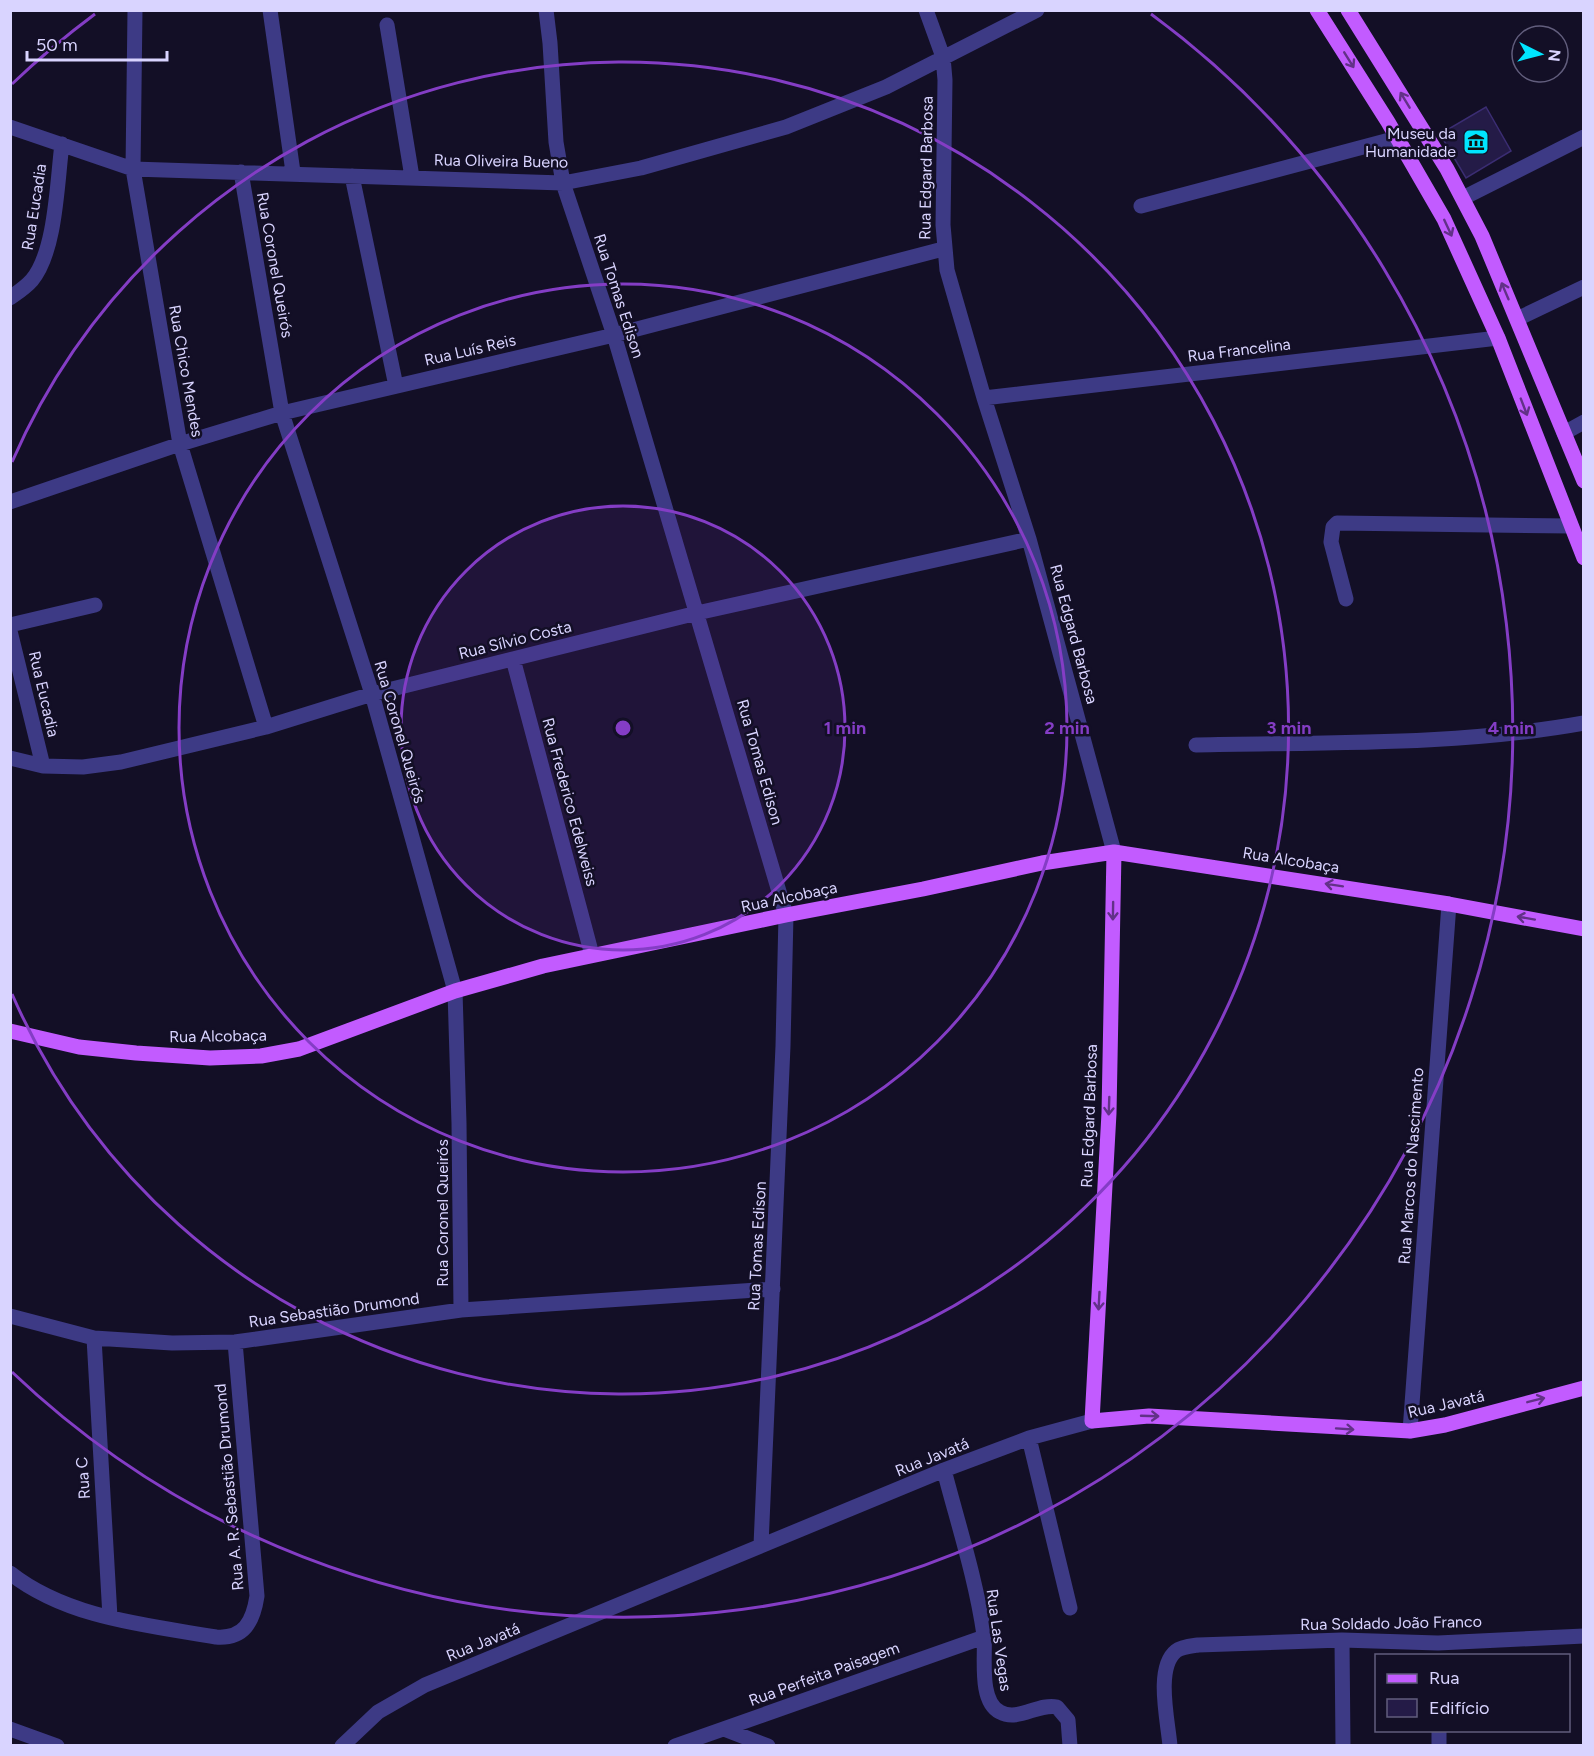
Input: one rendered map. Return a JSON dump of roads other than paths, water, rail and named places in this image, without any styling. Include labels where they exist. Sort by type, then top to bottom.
[{"type":"main road","points":[[1317,10],[1397,138],[1444,219],[1498,338],[1584,558]]},
{"type":"main road","points":[[1348,10],[1463,198],[1517,319],[1584,481]]},
{"type":"main road","name":"Rua Alcobaça","points":[[10,1031],[79,1047],[136,1053],[210,1058],[261,1056],[299,1049],[455,991],[592,955],[1042,863],[1114,852],[1449,904],[1584,928]]},
{"type":"main road","name":"Rua Edgard Barbosa","points":[[1092,1421],[1108,1113],[1114,852]]},
{"type":"main road","name":"Rua Javatá","points":[[1092,1421],[1149,1416],[1410,1431],[1445,1425],[1584,1388]]},
{"type":"street","name":"Rua Chico Mendes","points":[[135,10],[134,169],[180,444],[266,727]]},
{"type":"street","points":[[270,10],[292,172]]},
{"type":"street","name":"Rua Tomas Edison","points":[[546,10],[556,142],[562,183],[614,335],[786,915],[762,1545]]},
{"type":"street","name":"Rua Edgard Barbosa","points":[[926,10],[943,57],[945,80],[943,249],[984,398],[1029,539],[1114,852]]},
{"type":"street","name":"Rua Oliveira Bueno","points":[[10,127],[134,169],[292,172],[562,183],[641,168],[786,127],[877,91],[1037,10]]},
{"type":"street","points":[[387,25],[412,177]]},
{"type":"street","points":[[1463,198],[1584,136]]},
{"type":"street","points":[[1142,206],[1397,138]]},
{"type":"street","name":"Rua Eucadia","points":[[10,298],[32,281],[42,264],[49,239],[62,144]]},
{"type":"street","name":"Rua Coronel Queirós","points":[[241,172],[282,413],[372,694],[455,991],[461,1310]]},
{"type":"street","points":[[352,176],[396,387]]},
{"type":"street","name":"Rua Luís Reis","points":[[10,502],[180,444],[282,413],[614,335],[943,249]]},
{"type":"street","points":[[1517,319],[1584,287]]},
{"type":"street","name":"Rua Francelina","points":[[984,398],[1498,338]]},
{"type":"street","points":[[1564,433],[1584,422]]},
{"type":"street","points":[[1346,599],[1331,542],[1333,527],[1342,521],[1571,526]]},
{"type":"street","name":"Rua Sílvio Costa","points":[[10,758],[42,766],[83,767],[121,762],[266,727],[372,694],[698,613],[1029,539]]},
{"type":"street","points":[[10,625],[95,605]]},
{"type":"street","name":"Rua Eucadia","points":[[10,631],[42,766]]},
{"type":"street","name":"Rua Frederico Edelweiss","points":[[513,659],[592,955]]},
{"type":"street","points":[[1196,745],[1397,741],[1474,736],[1584,723]]},
{"type":"street","name":"Rua Marcos do Nascimento","points":[[1410,1431],[1449,904]]},
{"type":"street","name":"Rua Sebastião Drumond","points":[[10,1316],[94,1338],[172,1343],[235,1342],[461,1310],[773,1289]]},
{"type":"street","name":"Rua C","points":[[94,1338],[110,1617]]},
{"type":"street","name":"Rua A. R. Sebastião Drumond","points":[[10,1573],[60,1603],[110,1617],[216,1637],[232,1638],[248,1626],[257,1596],[235,1342]]},
{"type":"street","name":"Rua Javatá","points":[[342,1746],[378,1712],[425,1685],[698,1574],[944,1470],[1029,1438],[1092,1421]]},
{"type":"street","points":[[1029,1438],[1070,1608]]},
{"type":"street","name":"Rua Las Vegas","points":[[944,1470],[984,1637],[984,1672],[991,1703],[1002,1714],[1015,1716],[1041,1707],[1058,1707],[1064,1713],[1070,1727],[1070,1746]]},
{"type":"street","name":"Rua Soldado João Franco","points":[[1170,1746],[1164,1677],[1167,1660],[1178,1649],[1198,1645],[1342,1640],[1438,1649],[1584,1635]]},
{"type":"street","name":"Rua Perfeita Paisagem","points":[[675,1746],[984,1637]]},
{"type":"street","points":[[1342,1640],[1343,1746]]},
{"type":"street","points":[[10,1729],[57,1746]]},
{"type":"street","points":[[724,1729],[768,1746]]},
{"type":"place","name":"Museu da Humanidade","points":[[1476,142]]}]
